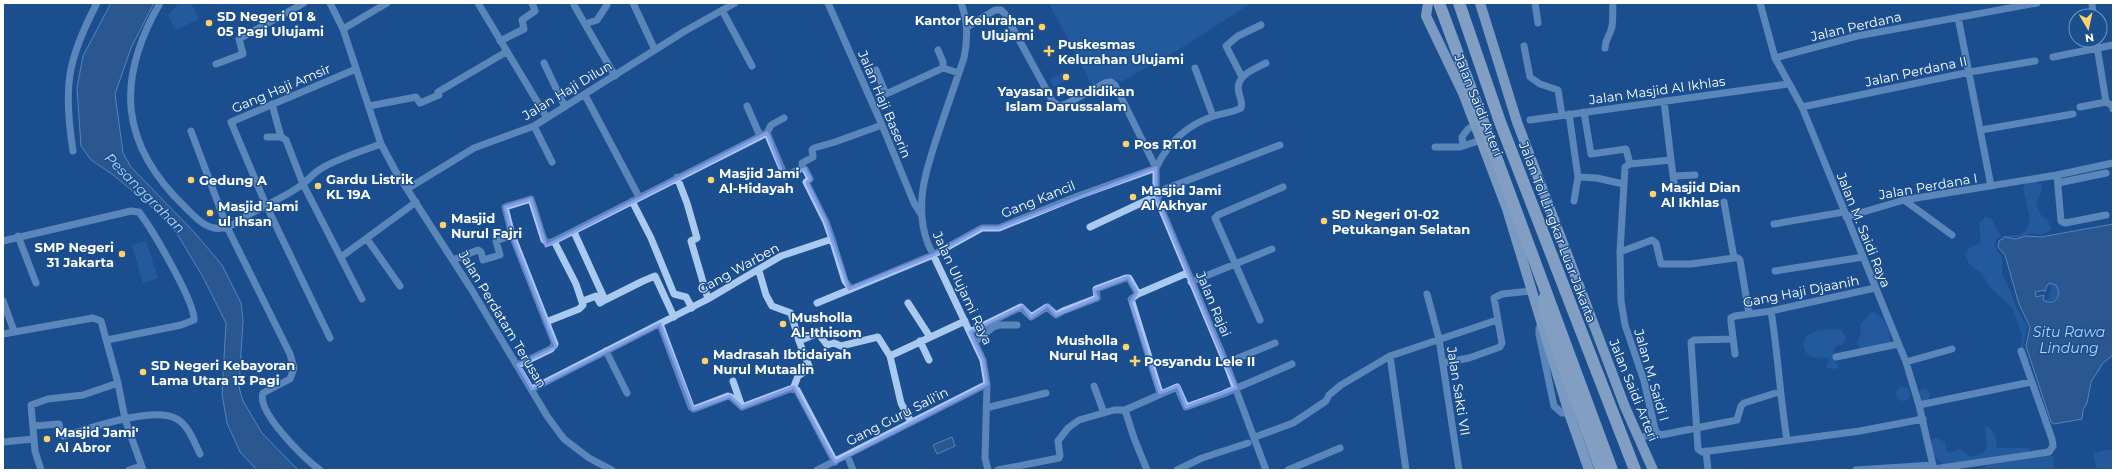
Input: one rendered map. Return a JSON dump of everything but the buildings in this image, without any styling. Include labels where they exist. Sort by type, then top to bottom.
[{"type":"highway","points":[[1439,3],[1612,470]]},
{"type":"highway","name":"Jalan Tol Lingkar Luar Jakarta","points":[[1459,3],[1500,122],[1635,470]]},
{"type":"highway","points":[[1545,288],[1545,314],[1601,470]]},
{"type":"main road","name":"Jalan Saidi Arteri","points":[[1428,3],[1426,16],[1463,93],[1507,209],[1569,413],[1589,470]]},
{"type":"main road","name":"Jalan Saidi Arteri","points":[[1480,3],[1518,122],[1625,407],[1653,470]]},
{"type":"street","points":[[73,151],[68,108],[68,83],[77,46],[97,3]]},
{"type":"street","points":[[160,3],[152,17],[138,51],[130,87],[130,111],[138,141],[153,170],[169,192],[205,226],[227,227],[303,184],[320,169],[381,144]]},
{"type":"street","points":[[216,64],[243,54],[239,38],[304,3]]},
{"type":"street","name":"Jalan Perdatam Terusan","points":[[330,3],[343,29],[381,144],[407,189],[518,365],[547,416],[564,439],[589,458],[612,470]]},
{"type":"street","points":[[343,29],[377,6],[387,3]]},
{"type":"street","points":[[478,3],[506,52],[547,118]]},
{"type":"street","points":[[500,41],[524,29],[522,20],[534,13],[535,9],[532,3]]},
{"type":"street","points":[[585,24],[597,20],[606,3]]},
{"type":"street","points":[[633,3],[655,50]]},
{"type":"street","name":"Jalan Haji Dilun","points":[[407,189],[474,148],[534,126],[655,50],[735,3]]},
{"type":"street","name":"Jalan Haji Baserin","points":[[828,3],[882,125],[914,203],[921,214]]},
{"type":"street","name":"Jalan Ulujami Raya","points":[[961,3],[967,27],[967,43],[959,73],[926,170],[922,192],[921,214],[925,237],[983,360],[987,384],[985,458],[988,470]]},
{"type":"street","points":[[1535,3],[1538,23]]},
{"type":"street","points":[[1605,48],[1606,37],[1611,32],[1612,27],[1613,3]]},
{"type":"street","name":"Jalan M. Saidi Raya","points":[[1760,3],[1775,58],[1802,107],[1906,362],[1923,419],[1933,468]]},
{"type":"street","name":"Jalan Perdana","points":[[1775,58],[1857,36],[2037,3]]},
{"type":"street","points":[[574,5],[614,76]]},
{"type":"street","points":[[722,10],[752,66]]},
{"type":"street","points":[[967,27],[995,10],[1001,10],[1005,14],[1053,102],[1059,106],[1111,82],[1115,85],[1156,168]]},
{"type":"street","points":[[1958,17],[1970,72],[1991,186]]},
{"type":"street","points":[[1242,77],[1226,46],[1231,41],[1261,25]]},
{"type":"street","points":[[2053,57],[2113,45]]},
{"type":"street","points":[[1524,46],[1530,77],[1540,84],[1558,90],[1566,114],[1578,177],[1574,201]]},
{"type":"street","points":[[2080,107],[2111,106],[2097,49]]},
{"type":"street","points":[[938,50],[943,62],[943,68]]},
{"type":"street","points":[[369,106],[416,97],[420,104],[439,95],[438,92],[506,52]]},
{"type":"street","name":"Jalan Perdana II","points":[[1802,107],[1970,72],[2035,61]]},
{"type":"street","points":[[544,63],[565,107]]},
{"type":"street","points":[[1156,168],[1164,151],[1173,141],[1194,125],[1213,116],[1241,108],[1242,104],[1237,88],[1242,77],[1266,63]]},
{"type":"street","points":[[876,70],[886,94],[943,68],[959,73]]},
{"type":"street","points":[[1195,68],[1213,116]]},
{"type":"street","name":"Gang Haji Amsir","points":[[266,205],[231,122],[356,69]]},
{"type":"street","name":"Jalan Masjid Al Ikhlas","points":[[1530,120],[1788,84]]},
{"type":"street","points":[[585,95],[635,199],[674,294],[686,296],[692,308]]},
{"type":"street","points":[[1664,101],[1676,190]]},
{"type":"street","points":[[272,104],[281,137]]},
{"type":"street","points":[[747,106],[764,134],[783,175],[786,176],[803,168]]},
{"type":"street","points":[[1584,112],[1591,154],[1626,149],[1630,164],[1671,160]]},
{"type":"street","points":[[1981,130],[2073,114]]},
{"type":"street","points":[[518,365],[555,346],[512,235],[504,207],[531,199],[544,240],[548,243],[574,232],[677,177],[764,134],[771,125],[784,118]]},
{"type":"street","points":[[851,289],[845,281],[826,222],[806,182],[810,179],[803,168],[802,163],[813,157],[812,150],[814,148],[836,142],[882,125]]},
{"type":"street","points":[[1463,145],[1462,137],[1468,129],[1475,125]]},
{"type":"street","points":[[534,126],[552,162]]},
{"type":"street","points":[[191,131],[227,227],[290,354],[294,368],[290,379],[263,393],[264,404],[288,441],[320,470]]},
{"type":"street","points":[[267,137],[281,137],[286,140],[303,184],[362,299]]},
{"type":"street","points":[[1435,147],[1463,145],[1481,140]]},
{"type":"street","points":[[1090,227],[1157,197],[1165,189],[1280,145]]},
{"type":"street","points":[[2057,179],[2113,163]]},
{"type":"street","name":"Jalan M. Saidi I","points":[[1630,164],[1625,167],[1623,184],[1620,252],[1621,301],[1625,325],[1644,381],[1657,433],[1661,434],[1737,420],[1741,406],[1744,403],[1779,392]]},
{"type":"street","name":"Jalan Rajai","points":[[1156,168],[1157,197],[1236,388],[1266,470]]},
{"type":"street","name":"Gang Kancil","points":[[933,255],[982,228],[999,228],[1078,196],[1156,168]]},
{"type":"street","points":[[2057,179],[2106,173]]},
{"type":"street","points":[[1674,176],[1695,175]]},
{"type":"street","points":[[677,177],[687,203],[697,238],[691,240],[692,250],[708,299]]},
{"type":"street","points":[[1578,177],[1597,178],[1623,184]]},
{"type":"street","points":[[2057,179],[2061,221],[2065,223],[2106,215]]},
{"type":"street","name":"Jalan Perdana I","points":[[1774,224],[1845,214],[1904,200],[1991,186],[2057,179]]},
{"type":"street","points":[[1260,320],[1215,218],[1218,214],[1283,188]]},
{"type":"street","points":[[1904,200],[1952,235]]},
{"type":"street","points":[[341,257],[416,202]]},
{"type":"street","points":[[1724,202],[1734,258]]},
{"type":"street","points":[[266,205],[330,338]]},
{"type":"street","points":[[3,241],[18,236],[131,211],[139,212],[165,255],[192,305],[194,320],[181,325],[107,340]]},
{"type":"street","points":[[574,232],[605,300]]},
{"type":"street","points":[[453,260],[478,250],[481,252],[483,260],[500,255],[496,241],[512,235]]},
{"type":"street","points":[[18,236],[36,283]]},
{"type":"street","points":[[367,239],[400,286]]},
{"type":"street","name":"Gang Warben","points":[[532,389],[692,308],[759,271],[782,256],[832,239]]},
{"type":"street","points":[[1620,252],[1652,240],[1656,243],[1659,262],[1664,265],[1690,264],[1738,258],[1740,260],[1749,314]]},
{"type":"street","points":[[546,322],[579,309],[583,305],[583,301],[554,241]]},
{"type":"street","points":[[1191,282],[1272,249]]},
{"type":"street","points":[[817,303],[933,255]]},
{"type":"street","points":[[1775,271],[1863,257]]},
{"type":"street","points":[[742,408],[793,388],[798,376],[806,371],[809,366],[791,314],[776,309],[770,304],[759,271]]},
{"type":"street","points":[[1160,394],[1131,299],[1138,294],[1188,273]]},
{"type":"street","points":[[583,301],[596,296],[600,303],[642,281],[655,276],[674,317]]},
{"type":"street","points":[[970,332],[1021,307],[1031,317],[1047,307],[1056,316],[1063,311],[1097,298],[1096,289],[1126,278],[1129,278],[1138,294]]},
{"type":"street","name":"Gang Haji Djaanih","points":[[1733,339],[1731,318],[1771,311],[1875,288]]},
{"type":"street","points":[[1443,363],[1469,358],[1500,347],[1502,343],[1494,298],[1496,295],[1532,292]]},
{"type":"street","points":[[1427,294],[1439,339],[1497,320]]},
{"type":"street","points":[[3,301],[14,331]]},
{"type":"street","points":[[908,303],[930,337]]},
{"type":"street","points":[[1771,311],[1779,360],[1779,392],[1787,440]]},
{"type":"street","points":[[3,334],[93,318],[101,321],[126,419],[142,468],[128,470]]},
{"type":"street","points":[[890,356],[965,321]]},
{"type":"street","points":[[660,324],[691,407],[694,409],[728,396],[742,408]]},
{"type":"street","points":[[975,342],[993,327],[1000,325],[1017,325]]},
{"type":"street","points":[[800,341],[819,334],[827,345],[834,343],[841,346],[878,337],[890,356],[901,403],[911,422]]},
{"type":"street","name":"Jalan Sakti VII","points":[[1254,436],[1293,423],[1326,401],[1331,393],[1338,388],[1390,356],[1439,339],[1459,470]]},
{"type":"street","points":[[1735,354],[1733,339],[1707,339],[1694,340],[1691,342],[1698,449],[1702,452],[1860,431],[1923,419]]},
{"type":"street","points":[[920,341],[929,360]]},
{"type":"street","points":[[1226,363],[1275,343]]},
{"type":"street","points":[[1836,357],[1898,344]]},
{"type":"street","points":[[1906,362],[1952,349]]},
{"type":"street","points":[[606,351],[627,393]]},
{"type":"street","points":[[1856,470],[1933,468],[2049,452],[2053,446],[2052,440],[2021,351]]},
{"type":"street","points":[[1390,356],[1406,470]]},
{"type":"street","points":[[998,470],[1059,458],[1058,441],[1068,428],[1079,420],[1114,410],[1125,410],[1178,387],[1186,407],[1292,364]]},
{"type":"street","points":[[733,381],[742,408]]},
{"type":"street","points":[[1919,405],[2031,382]]},
{"type":"street","points":[[41,470],[35,451],[31,408],[33,404],[48,399],[83,395],[118,383]]},
{"type":"street","name":"Gang Guru Sali'in","points":[[817,470],[987,384]]},
{"type":"street","points":[[1094,386],[1104,413]]},
{"type":"street","points":[[793,388],[799,393],[835,462]]},
{"type":"street","points":[[986,408],[1046,393]]},
{"type":"street","points":[[1125,410],[1147,470]]},
{"type":"street","points":[[33,426],[59,424],[61,434],[64,436],[126,419],[158,414],[176,418],[189,432],[200,454]]},
{"type":"street","points":[[1639,438],[1657,433]]},
{"type":"street","points":[[3,442],[34,439]]},
{"type":"street","points":[[1176,470],[1202,458],[1248,443]]},
{"type":"street","points":[[1288,470],[1340,448]]},
{"type":"street","points":[[1706,451],[1708,470]]},
{"type":"street","points":[[847,455],[853,470]]},
{"type":"highlighted area","points":[[767,133],[784,177],[805,169],[810,179],[807,183],[826,222],[849,289],[933,255],[982,228],[999,228],[1156,168],[1156,196],[1236,388],[1186,407],[1178,386],[1160,393],[1131,303],[1137,292],[1128,277],[1094,290],[1097,298],[1056,315],[1048,305],[1031,317],[1023,306],[970,332],[983,360],[987,384],[835,462],[794,387],[742,407],[730,396],[693,409],[660,324],[532,389],[518,365],[556,347],[512,235],[505,207],[531,199],[546,246]]},
{"type":"shaded area","points":[[179,3],[191,3],[199,19],[175,30],[168,15]]},
{"type":"shaded area","points":[[1049,3],[1251,3],[1188,44],[1121,82],[1111,79],[1092,85]]},
{"type":"shaded area","points":[[1065,72],[1068,79],[1054,87],[1050,79]]},
{"type":"shaded area","points":[[2035,182],[2040,184],[2042,189],[2036,204],[2042,217],[2048,220],[2051,230],[2041,235],[2030,233],[2021,237],[1999,237],[1994,245],[2002,259],[2002,275],[2010,290],[2017,309],[2028,327],[2023,344],[2029,359],[2029,366],[2020,354],[2022,334],[2012,308],[1991,288],[1982,274],[1969,264],[1965,254],[1968,249],[1981,242],[1979,223],[1985,217],[1992,219],[2000,236],[2019,235],[2027,230],[2030,218],[2023,188],[2026,183]]},
{"type":"shaded area","points":[[1374,212],[1376,228],[1340,233],[1338,217]]},
{"type":"shaded area","points":[[146,241],[158,278],[143,283],[132,245]]},
{"type":"shaded area","points":[[2050,283],[2056,285],[2059,293],[2058,298],[2047,302],[2043,299],[2048,301],[2052,286],[2047,285]]},
{"type":"shaded area","points":[[1871,312],[1879,315],[1885,323],[1889,333],[1890,342],[1862,348],[1859,347],[1857,341],[1861,334],[1860,325]]},
{"type":"shaded area","points":[[1832,329],[1841,330],[1846,338],[1843,344],[1834,347],[1833,360],[1839,365],[1838,368],[1833,369],[1826,367],[1830,358],[1811,357],[1806,353],[1804,347],[1806,338],[1813,332]]},
{"type":"shaded area","points":[[1900,387],[1906,387],[1910,391],[1910,397],[1906,401],[1900,401],[1896,397],[1896,391]]},
{"type":"shaded area","points":[[1922,389],[1926,389],[1930,395],[1926,401],[1922,401],[1918,397],[1918,393]]},
{"type":"shaded area","points":[[1988,426],[1995,435],[1997,448],[2026,448],[2030,449],[2029,452],[1944,465],[1932,451],[1932,440],[1936,438],[1945,442],[1946,449],[1949,453],[1961,449],[1971,457],[1981,454],[1987,448],[1985,427]]},
{"type":"shaded area","points":[[2113,450],[2113,470],[2097,470],[2093,453]]},
{"type":"shaded area","points":[[2049,454],[2054,458],[2054,470],[1984,470],[1987,464]]},
{"type":"water","name":"Pesanggrahan","points":[[111,3],[154,3],[131,48],[115,94],[123,153],[131,167],[194,232],[222,265],[241,303],[243,320],[239,387],[243,401],[262,433],[298,470],[257,470],[240,452],[227,423],[222,394],[226,323],[203,277],[176,232],[154,209],[112,174],[91,160],[81,146],[77,88],[83,56]]},
{"type":"water","name":"Situ Rawa Lindung","points":[[2113,224],[2113,355],[2103,363],[2091,382],[2082,419],[2054,424],[2051,422],[2026,346],[2030,327],[2019,304],[2005,255],[1998,247],[1999,241],[2005,237],[2016,239],[2026,236],[2041,237]],"holes":[[[2050,283],[2056,285],[2058,289],[2058,296],[2054,301],[2047,302],[2043,300],[2044,295],[2036,297],[2035,292],[2044,290],[2045,292],[2047,285]]]},
{"type":"water","points":[[952,437],[955,446],[937,454],[933,445]]},
{"type":"place","name":"SD Negeri 01 & 05 Pagi Ulujami","points":[[209,23]]},
{"type":"place","name":"Kantor Kelurahan Ulujami","points":[[1042,27]]},
{"type":"place","name":"Puskesmas Kelurahan Ulujami","points":[[1049,51]]},
{"type":"place","name":"Yayasan Pendidikan Islam Darussalam","points":[[1066,77]]},
{"type":"place","name":"Pos RT.01","points":[[1126,144]]},
{"type":"place","name":"Gedung A","points":[[191,180]]},
{"type":"place","name":"Masjid Jami Al-Hidayah","points":[[711,180]]},
{"type":"place","name":"Gardu Listrik KL 19A","points":[[318,186]]},
{"type":"place","name":"Masjid Dian Al Ikhlas","points":[[1653,194]]},
{"type":"place","name":"Masjid Jami Al Akhyar","points":[[1133,197]]},
{"type":"place","name":"Masjid Jami ul Ihsan","points":[[210,213]]},
{"type":"place","name":"SD Negeri 01-02 Petukangan Selatan","points":[[1324,221]]},
{"type":"place","name":"Masjid Nurul Fajri","points":[[443,225]]},
{"type":"place","name":"SMP Negeri 31 Jakarta","points":[[122,254]]},
{"type":"place","name":"Musholla Al-Ithisom","points":[[783,324]]},
{"type":"place","name":"Musholla Nurul Haq","points":[[1126,347]]},
{"type":"place","name":"Madrasah Ibtidaiyah Nurul Mutaalin","points":[[705,361]]},
{"type":"place","name":"Posyandu Lele II","points":[[1135,361]]},
{"type":"place","name":"SD Negeri Kebayoran Lama Utara 13 Pagi","points":[[143,372]]},
{"type":"place","name":"Masjid Jami' Al Abror","points":[[47,439]]}]
